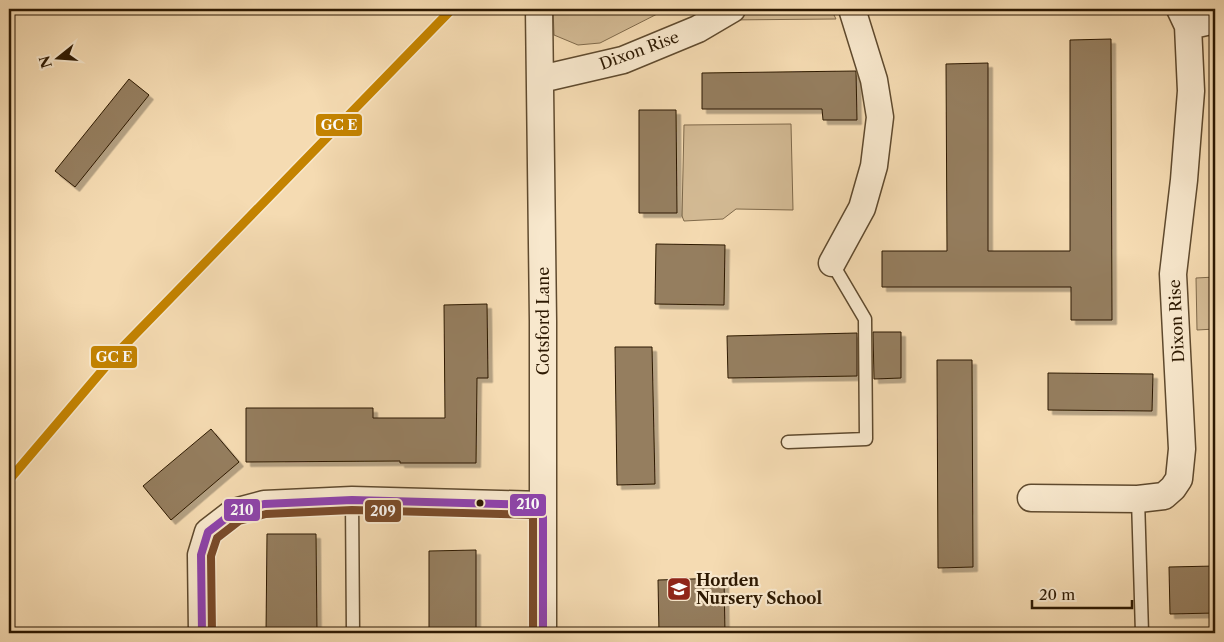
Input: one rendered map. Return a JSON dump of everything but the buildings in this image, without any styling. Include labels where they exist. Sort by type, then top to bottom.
[{"type":"street","name":"Cotsford Lane","points":[[539,9],[543,321],[543,633]]},
{"type":"street","name":"Dixon Rise","points":[[541,79],[623,60],[698,29],[732,9]]},
{"type":"street","points":[[832,264],[862,208],[874,166],[880,117],[874,80],[852,9]]},
{"type":"street","name":"Dixon Rise","points":[[1031,498],[1138,500],[1164,496],[1173,488],[1179,478],[1182,449],[1173,274],[1184,180],[1190,91],[1184,17]]},
{"type":"street","points":[[1184,17],[1215,20]]},
{"type":"street","points":[[202,633],[201,555],[208,532],[234,512],[264,504],[352,500],[543,506]]},
{"type":"lane","points":[[788,442],[866,438],[865,319],[832,264]]},
{"type":"lane","points":[[352,500],[353,633]]},
{"type":"lane","points":[[1138,500],[1142,633]]},
{"type":"shaded area","points":[[553,9],[667,9],[600,43],[578,45],[554,35]]},
{"type":"shaded area","points":[[744,9],[831,9],[836,19],[725,20]]},
{"type":"shaded area","points":[[791,124],[793,210],[736,209],[723,219],[684,221],[682,216],[684,125]]},
{"type":"shaded area","points":[[1215,277],[1215,329],[1197,330],[1196,278]]},
{"type":"transit line","points":[[9,480],[118,352],[452,9]]},
{"type":"transit line","name":"210","points":[[202,633],[201,555],[208,532],[234,512],[264,504],[352,500],[543,505],[543,633]]},
{"type":"transit line","name":"209","points":[[212,633],[211,556],[217,538],[239,521],[266,514],[352,510],[533,515],[533,633]]},
{"type":"place","name":"Horden Nursery School","points":[[679,589]]}]
